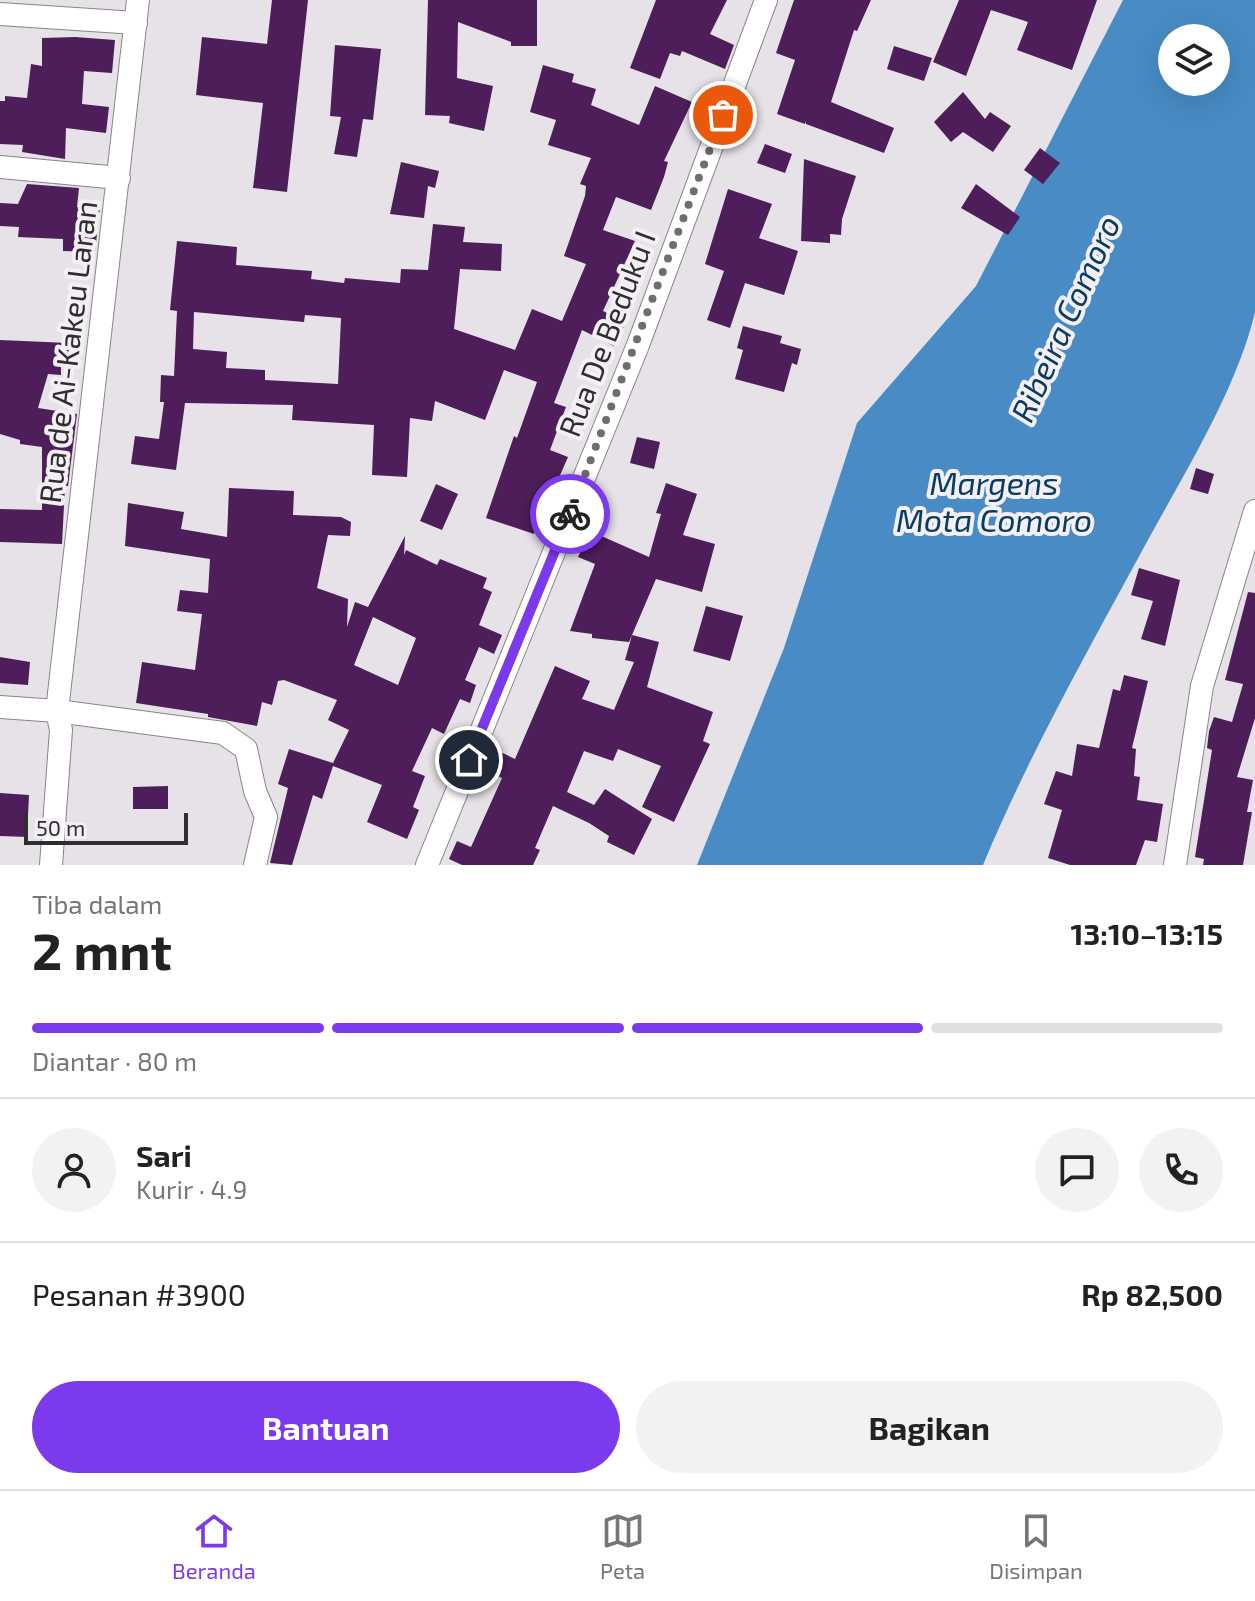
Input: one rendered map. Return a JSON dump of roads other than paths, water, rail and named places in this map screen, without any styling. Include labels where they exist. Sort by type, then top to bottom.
[{"type":"street","name":"Rua de Ai-Kakeu Laran","points":[[51,865],[61,730],[57,711],[138,0]]},
{"type":"street","name":"Rua De Beduku I","points":[[427,865],[632,360],[766,0]]},
{"type":"street","points":[[0,14],[136,23]]},
{"type":"street","points":[[0,167],[119,178]]},
{"type":"street","points":[[1175,865],[1202,686],[1255,511]]},
{"type":"street","points":[[0,707],[57,711],[223,733],[246,749],[255,791],[266,817],[255,865]]},
{"type":"water","name":"Margens Mota Comoro","points":[[1123,0],[1255,0],[1255,312],[1247,341],[1210,428],[1062,699],[983,865],[697,865],[784,648],[857,423],[976,286]]},
{"type":"water label","name":"Ribeira Comoro","points":[[1066,319]]}]
